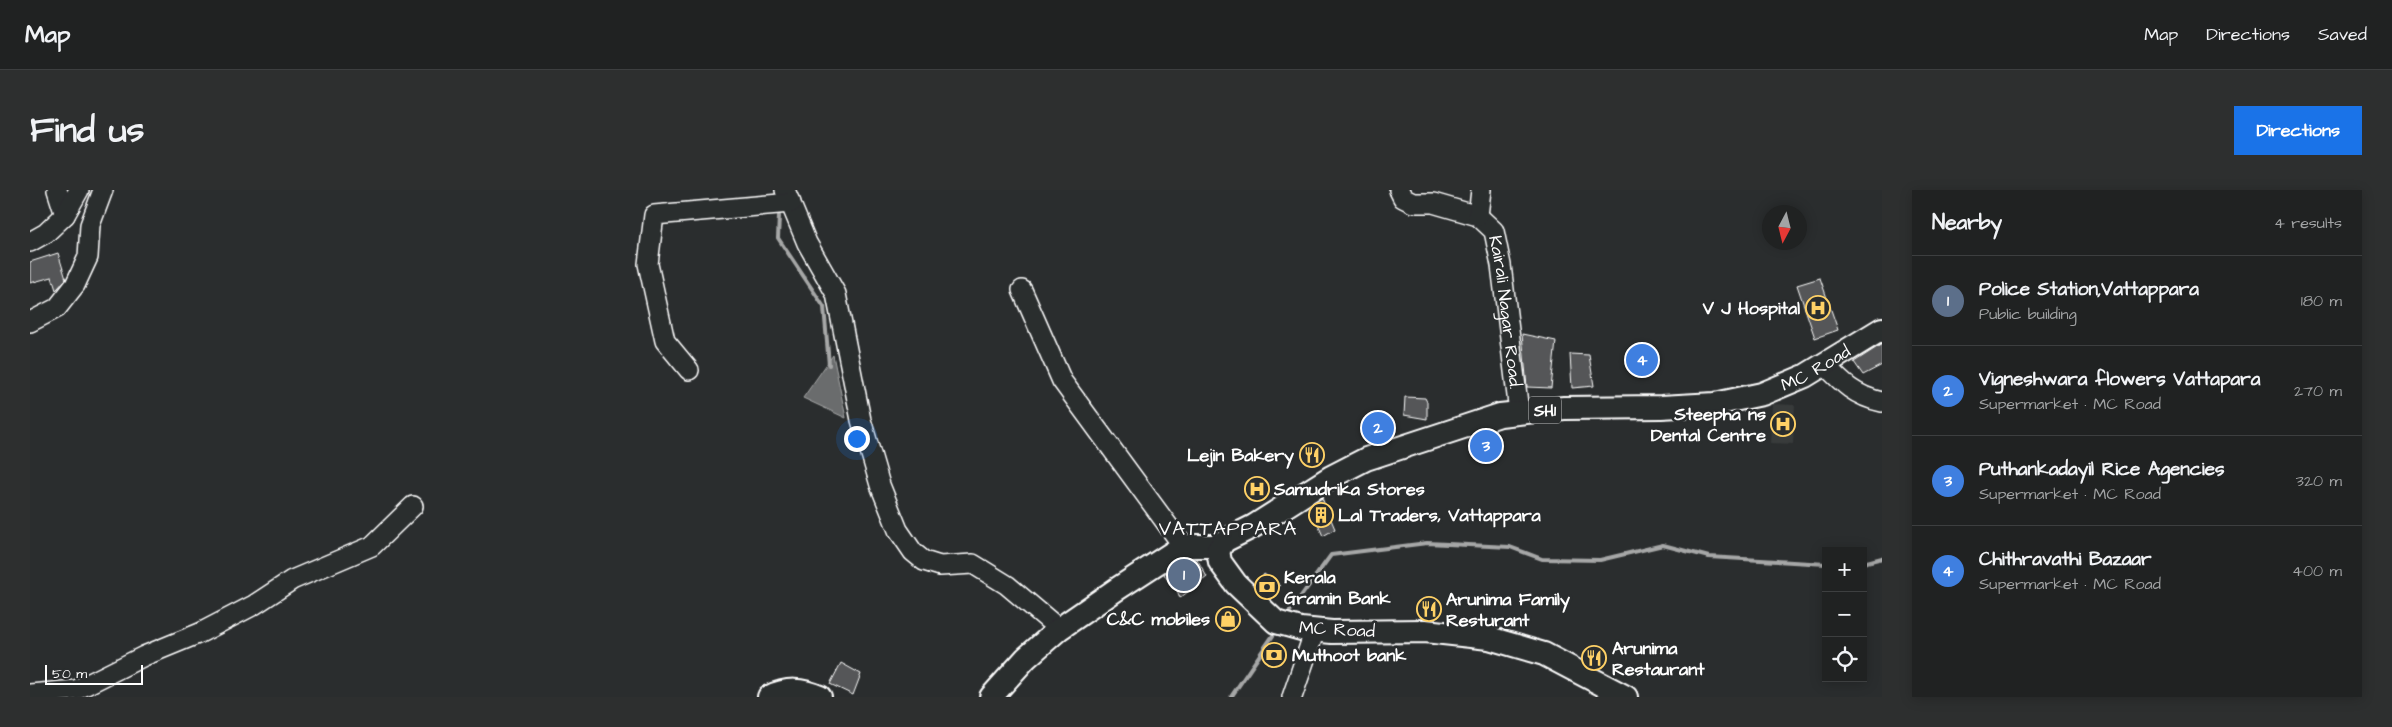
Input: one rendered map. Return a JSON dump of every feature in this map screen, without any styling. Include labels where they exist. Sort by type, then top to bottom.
[{"type":"main road","name":"MC Road","points":[[1626,697],[1544,654],[1489,638],[1425,631],[1315,630],[1276,622],[1229,576],[1220,562],[1218,550],[1224,541],[1254,526],[1331,477],[1366,459],[1500,415],[1564,408],[1660,408],[1716,404],[1762,394],[1805,376],[1882,329]]},
{"type":"main road","points":[[991,697],[1026,658],[1059,629],[1183,546],[1221,546]]},
{"type":"main road","points":[[769,697],[783,690],[808,691],[820,697]]},
{"type":"street","points":[[56,190],[65,215]]},
{"type":"street","points":[[30,242],[46,233],[65,215],[79,190]]},
{"type":"street","points":[[30,322],[57,308],[75,285],[88,257],[90,225],[103,190]]},
{"type":"street","name":"Kairali Nagar Road.","points":[[1399,190],[1403,198],[1413,203],[1433,203],[1478,216],[1494,231],[1501,265],[1519,412]]},
{"type":"street","points":[[1478,216],[1482,190]]},
{"type":"street","points":[[689,370],[665,341],[648,264],[654,215],[788,196],[807,243],[836,294],[861,420],[880,485],[898,530],[913,552],[924,561],[940,566],[973,564],[1007,585],[1059,629]]},
{"type":"street","points":[[1022,290],[1062,381],[1183,546]]},
{"type":"street","points":[[1824,364],[1848,389],[1870,400],[1882,402]]},
{"type":"street","points":[[30,694],[76,690],[144,656],[200,633],[254,605],[292,580],[372,546],[413,506]]},
{"type":"street","points":[[1292,697],[1315,630]]},
{"type":"shaded area","points":[[833,355],[846,418],[803,398]]},
{"type":"shaded area","name":"Steepha ns Dental Centre","points":[[1772,404],[1795,405],[1793,444],[1770,443]]},
{"type":"building","points":[[58,253],[66,279],[58,288],[56,290],[52,277],[30,283],[30,262]]},
{"type":"building","name":"V J Hospital","points":[[1820,278],[1838,330],[1815,338],[1797,285]]},
{"type":"building","points":[[1522,334],[1556,341],[1551,388],[1527,387]]},
{"type":"building","points":[[1882,344],[1882,365],[1863,375],[1854,362]]},
{"type":"building","points":[[1570,354],[1589,355],[1594,386],[1572,388]]},
{"type":"building","points":[[1405,397],[1425,398],[1427,402],[1427,419],[1404,415]]},
{"type":"building","name":"Lal Traders, Vattappara","points":[[1322,498],[1335,529],[1323,536],[1310,506]]},
{"type":"building","points":[[1187,559],[1197,559],[1207,577],[1180,598],[1175,585],[1173,589],[1164,574]]},
{"type":"building","name":"Kerala Gramin Bank","points":[[1264,574],[1280,585],[1271,599],[1257,586]]},
{"type":"building","points":[[841,663],[861,674],[853,695],[830,684]]},
{"type":"waterway","points":[[779,216],[778,238],[824,307],[829,365]]},
{"type":"waterway","points":[[1288,614],[1331,555],[1427,543],[1510,547],[1542,559],[1600,560],[1663,545],[1709,557],[1822,564]]},
{"type":"waterway","points":[[1867,562],[1882,558]]},
{"type":"waterway","points":[[1231,697],[1274,634]]},
{"type":"place","name":"V J Hospital","points":[[1818,308]]},
{"type":"place","name":"Chithravathi Bazaar","points":[[1642,360]]},
{"type":"place","name":"Steepha ns Dental Centre","points":[[1783,424]]},
{"type":"place","name":"Vigneshwara flowers Vattapara","points":[[1378,428]]},
{"type":"place","name":"Puthankadayil Rice Agencies","points":[[1486,446]]},
{"type":"place","name":"Lejin Bakery","points":[[1312,455]]},
{"type":"place","name":"Samudrika Stores","points":[[1257,489]]},
{"type":"place","name":"Lal Traders, Vattappara","points":[[1321,515]]},
{"type":"place","name":"Police Station,Vattappara","points":[[1184,575]]},
{"type":"place","name":"Kerala Gramin Bank","points":[[1267,587]]},
{"type":"place","name":"Arunima Family Resturant","points":[[1429,609]]},
{"type":"place","name":"C&C mobiles","points":[[1228,619]]},
{"type":"place","name":"Muthoot bank","points":[[1274,655]]},
{"type":"place","name":"Arunima Restaurant","points":[[1594,658]]},
{"type":"district","name":"VATTAPPARA","points":[[1228,528]]}]
